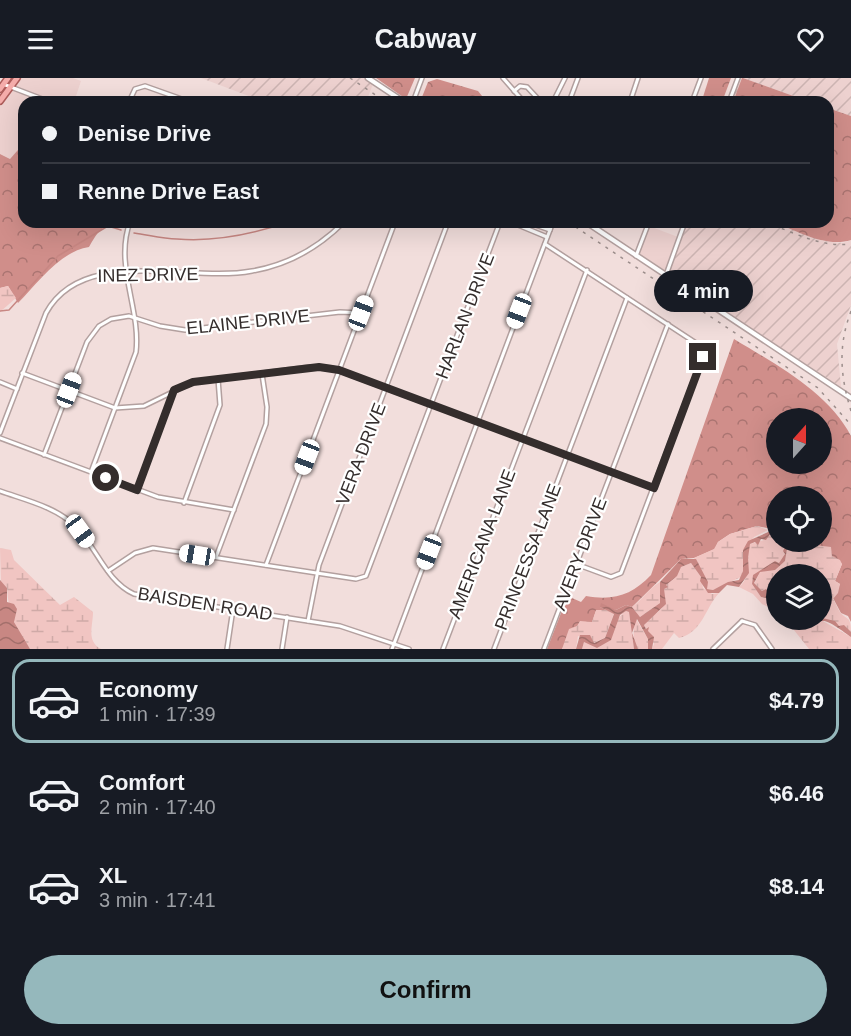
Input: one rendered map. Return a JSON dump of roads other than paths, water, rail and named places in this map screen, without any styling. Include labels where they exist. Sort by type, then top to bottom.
[{"type":"main road","points":[[2,86],[8,78]]},
{"type":"main road","points":[[0,101],[17,78]]},
{"type":"street","points":[[368,78],[395,96]]},
{"type":"street","points":[[415,96],[422,78]]},
{"type":"street","points":[[503,78],[519,96]]},
{"type":"street","points":[[556,96],[564,78]]},
{"type":"street","points":[[571,96],[578,78]]},
{"type":"street","points":[[632,96],[638,78]]},
{"type":"street","points":[[694,96],[701,78]]},
{"type":"street","points":[[731,96],[738,78]]},
{"type":"street","points":[[2,86],[34,96]]},
{"type":"street","points":[[514,91],[525,86],[535,96]]},
{"type":"street","points":[[133,96],[138,87],[150,87],[174,96]]},
{"type":"street","points":[[90,472],[136,352],[137,335],[124,244],[128,228]]},
{"type":"street","name":"INEZ DRIVE","points":[[0,433],[46,313],[59,294],[76,281],[91,276],[127,273],[220,274],[265,268],[305,252],[336,228]]},
{"type":"street","points":[[266,565],[393,228]]},
{"type":"street","name":"VERA DRIVE","points":[[308,621],[316,573],[446,228]]},
{"type":"street","name":"HARLAN DRIVE","points":[[316,573],[356,579],[363,578],[368,572],[498,228]]},
{"type":"street","points":[[526,228],[547,237]]},
{"type":"street","points":[[392,649],[550,230],[544,228]]},
{"type":"street","points":[[595,228],[851,398]]},
{"type":"street","points":[[636,256],[647,228]]},
{"type":"street","points":[[666,275],[683,228]]},
{"type":"street","points":[[544,244],[701,347],[703,357],[623,570],[618,576],[609,576],[576,564]]},
{"type":"street","name":"AMERICANA LANE","points":[[443,649],[586,270]]},
{"type":"street","name":"PRINCESSA LANE","points":[[494,649],[627,298]]},
{"type":"street","name":"ELAINE DRIVE","points":[[134,317],[160,326],[185,330],[352,311],[361,313]]},
{"type":"street","points":[[44,455],[93,333],[111,319],[134,317]]},
{"type":"street","name":"AVERY DRIVE","points":[[544,649],[668,324]]},
{"type":"street","points":[[22,373],[115,408],[139,407],[189,383],[319,367],[339,370],[654,488]]},
{"type":"street","points":[[216,558],[266,424],[267,407],[262,373]]},
{"type":"street","points":[[184,503],[220,405],[218,379]]},
{"type":"street","points":[[0,382],[17,388]]},
{"type":"street","points":[[137,490],[174,390]]},
{"type":"street","points":[[0,411],[7,413]]},
{"type":"street","points":[[0,438],[137,490],[184,503],[234,510]]},
{"type":"street","name":"BAISDEN ROAD","points":[[0,491],[65,518],[80,531],[118,584],[134,594],[355,629],[409,649]]},
{"type":"street","points":[[108,571],[135,553],[147,549],[316,573]]},
{"type":"street","points":[[226,649],[233,609]]},
{"type":"street","points":[[282,649],[286,618]]},
{"type":"street","points":[[712,649],[742,619],[755,625],[772,649]]},
{"type":"water","points":[[766,533],[766,540],[761,539],[758,545],[755,542],[750,544],[749,573],[739,587],[727,585],[719,593],[708,593],[691,563],[681,567],[677,576],[664,589],[666,604],[644,625],[646,629],[649,627],[648,631],[654,637],[652,649],[648,649],[648,639],[637,619],[632,633],[638,649],[634,649],[629,612],[626,611],[620,615],[611,640],[597,648],[584,642],[582,649],[576,649],[580,635],[590,635],[594,643],[605,638],[614,614],[600,607],[601,603],[616,610],[626,605],[632,607],[640,617],[660,603],[660,582],[681,559],[696,559],[708,582],[707,589],[713,590],[728,582],[739,580],[743,571],[743,550],[748,541]]},
{"type":"water","points":[[784,552],[786,552],[785,561],[782,564],[770,564],[775,561],[779,563],[785,554]]},
{"type":"water","points":[[766,567],[766,571],[760,572],[754,583],[762,591],[766,589],[766,598],[761,597],[752,584],[753,575]]},
{"type":"water","points":[[0,580],[7,588],[7,602],[14,604],[17,609],[14,622],[30,649],[0,649]]},
{"type":"water","points":[[832,620],[839,626],[844,625],[851,632],[851,637],[832,624]]},
{"type":"waterway","points":[[0,311],[9,310],[58,256],[105,228]]},
{"type":"waterway","points":[[114,228],[121,230]]},
{"type":"waterway","points":[[134,233],[191,240],[247,234],[270,228]]},
{"type":"railway","points":[[350,78],[377,96]]},
{"type":"railway","points":[[577,228],[818,388],[851,425]]},
{"type":"railway","points":[[781,228],[829,244],[851,244]]},
{"type":"railway","points":[[851,311],[842,349],[843,373],[851,411]]}]
